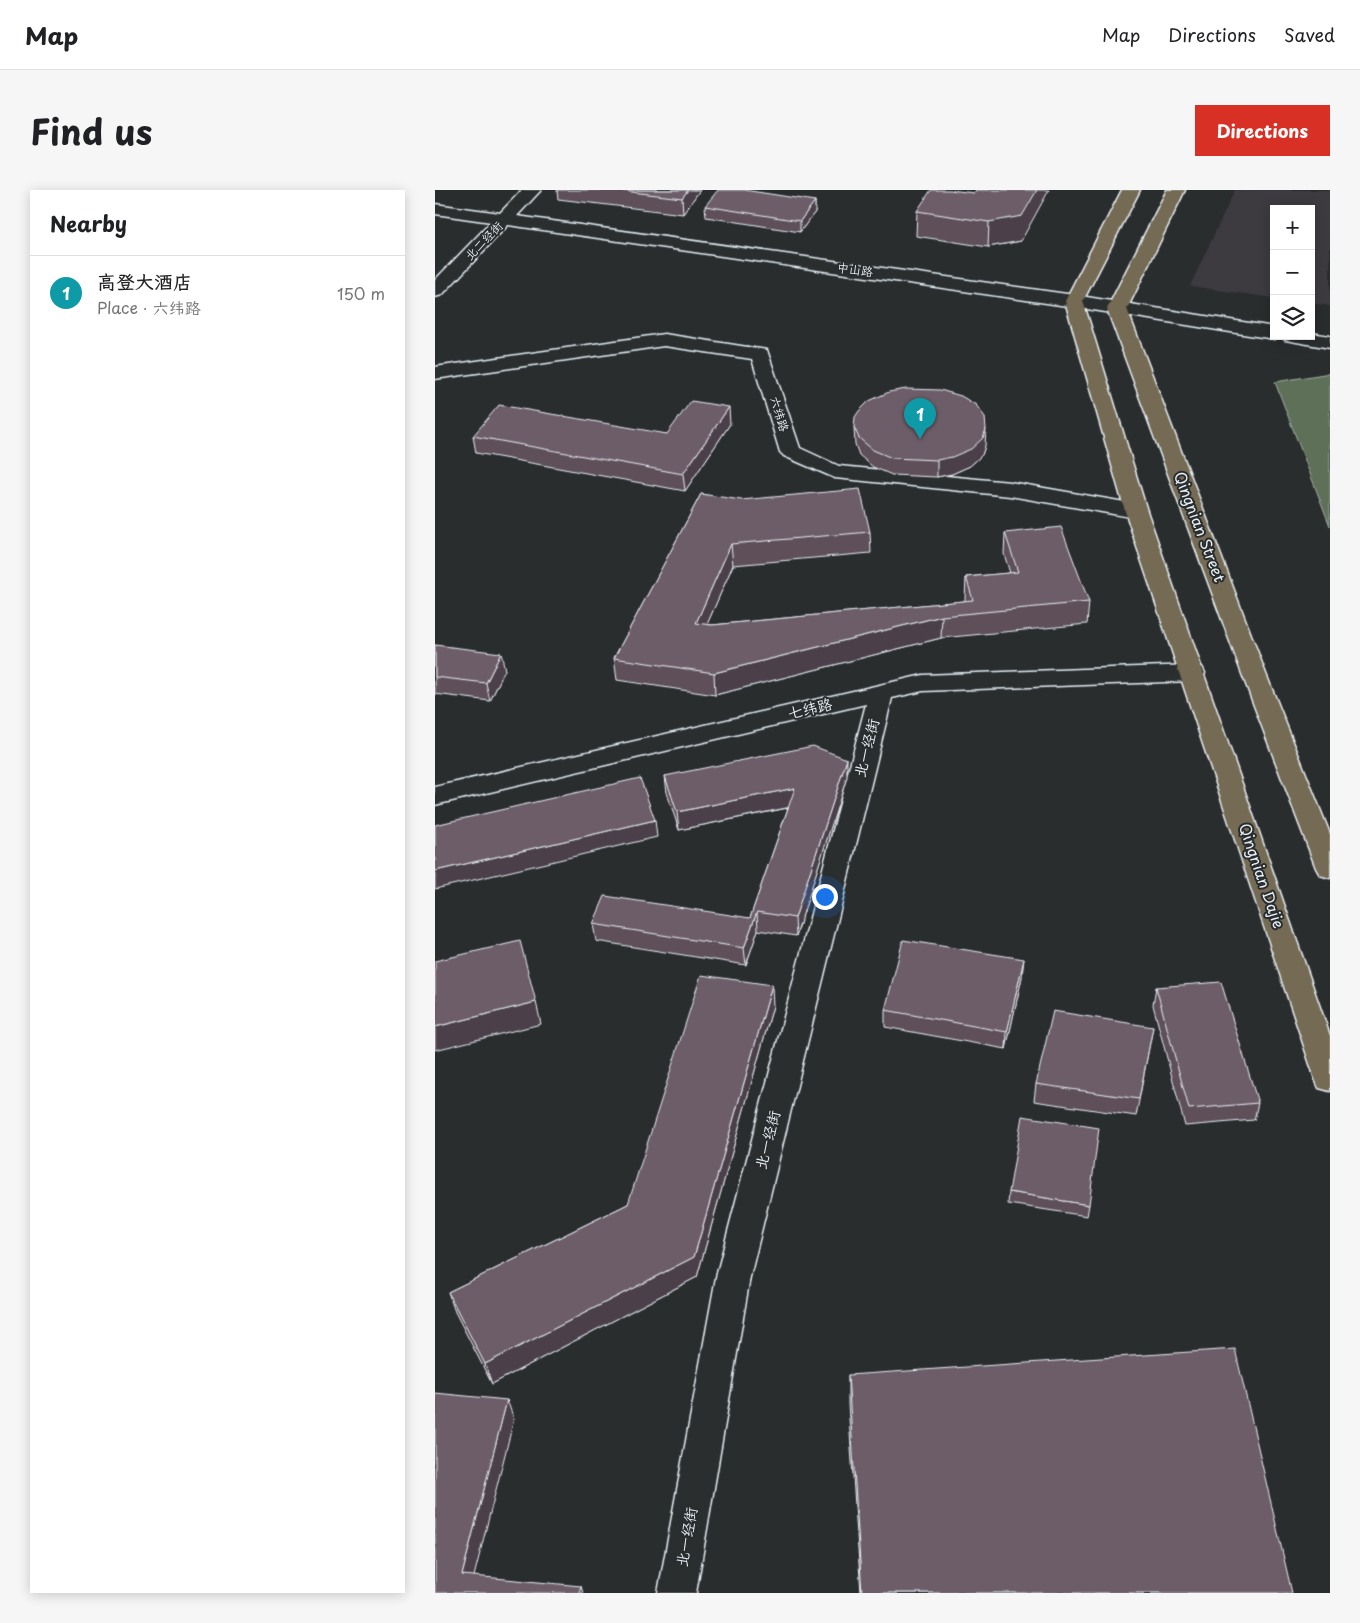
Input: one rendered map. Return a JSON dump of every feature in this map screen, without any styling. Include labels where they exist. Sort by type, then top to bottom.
[{"type":"main road","points":[[1131,190],[1074,301],[1136,511],[1193,673]]},
{"type":"main road","points":[[1117,309],[1176,190]]},
{"type":"main road","name":"Qingnian Street","points":[[1117,309],[1253,674],[1330,868]]},
{"type":"main road","name":"Qingnian Dajie","points":[[1193,673],[1330,1079]]},
{"type":"street","name":"北二经街","points":[[435,291],[532,190]]},
{"type":"street","name":"中山路","points":[[435,209],[1074,301],[1270,332]]},
{"type":"street","name":"六纬路","points":[[435,373],[665,340],[760,354],[791,452],[835,472],[1010,489],[1136,511]]},
{"type":"street","points":[[1315,340],[1330,342]]},
{"type":"street","name":"七纬路","points":[[435,796],[923,683],[1193,673]]},
{"type":"street","name":"北一经街","points":[[677,1593],[733,1277],[881,692]]},
{"type":"shaded area","points":[[1235,190],[1330,190],[1330,306],[1315,304],[1315,205],[1270,205],[1270,297],[1190,286]]},
{"type":"green space","points":[[1330,373],[1330,526],[1275,382]]},
{"type":"building","points":[[615,190],[688,190],[682,198]]},
{"type":"building","points":[[718,190],[744,190],[815,201],[800,221],[705,206]]},
{"type":"building","points":[[931,190],[974,193],[976,190],[1037,190],[1022,216],[989,222],[917,211]]},
{"type":"building","points":[[906,389],[940,390],[961,396],[976,405],[985,417],[986,429],[983,438],[971,449],[952,457],[937,460],[892,458],[873,450],[859,438],[854,427],[855,417],[869,401],[889,392]]},
{"type":"building","points":[[691,401],[729,407],[683,474],[473,436],[499,405],[667,434]]},
{"type":"building","points":[[860,489],[870,532],[731,544],[696,623],[712,625],[973,600],[966,577],[1018,572],[1005,533],[1061,527],[1089,602],[942,616],[714,673],[614,658],[701,494],[741,500]]},
{"type":"building","points":[[435,645],[501,653],[486,683],[435,677]]},
{"type":"building","points":[[813,746],[847,759],[795,918],[757,912],[744,948],[593,924],[605,896],[750,918],[795,788],[677,812],[665,776]]},
{"type":"building","points":[[640,778],[655,820],[435,871],[435,825]]},
{"type":"building","points":[[903,940],[1024,959],[1007,1032],[885,1010]]},
{"type":"building","points":[[520,941],[536,1002],[435,1027],[435,961]]},
{"type":"building","points":[[701,975],[772,985],[694,1257],[485,1364],[448,1292],[628,1204]]},
{"type":"building","points":[[1221,982],[1258,1103],[1189,1109],[1156,987]]},
{"type":"building","points":[[1053,1011],[1153,1027],[1139,1099],[1036,1084]]},
{"type":"building","points":[[1022,1116],[1099,1128],[1089,1205],[1009,1192]]},
{"type":"building","points":[[1235,1349],[1292,1593],[862,1593],[848,1375]]},
{"type":"building","points":[[435,1393],[507,1400],[462,1575],[581,1586],[579,1593],[435,1593]]},
{"type":"place","name":"高登大酒店","points":[[920,439]]}]
